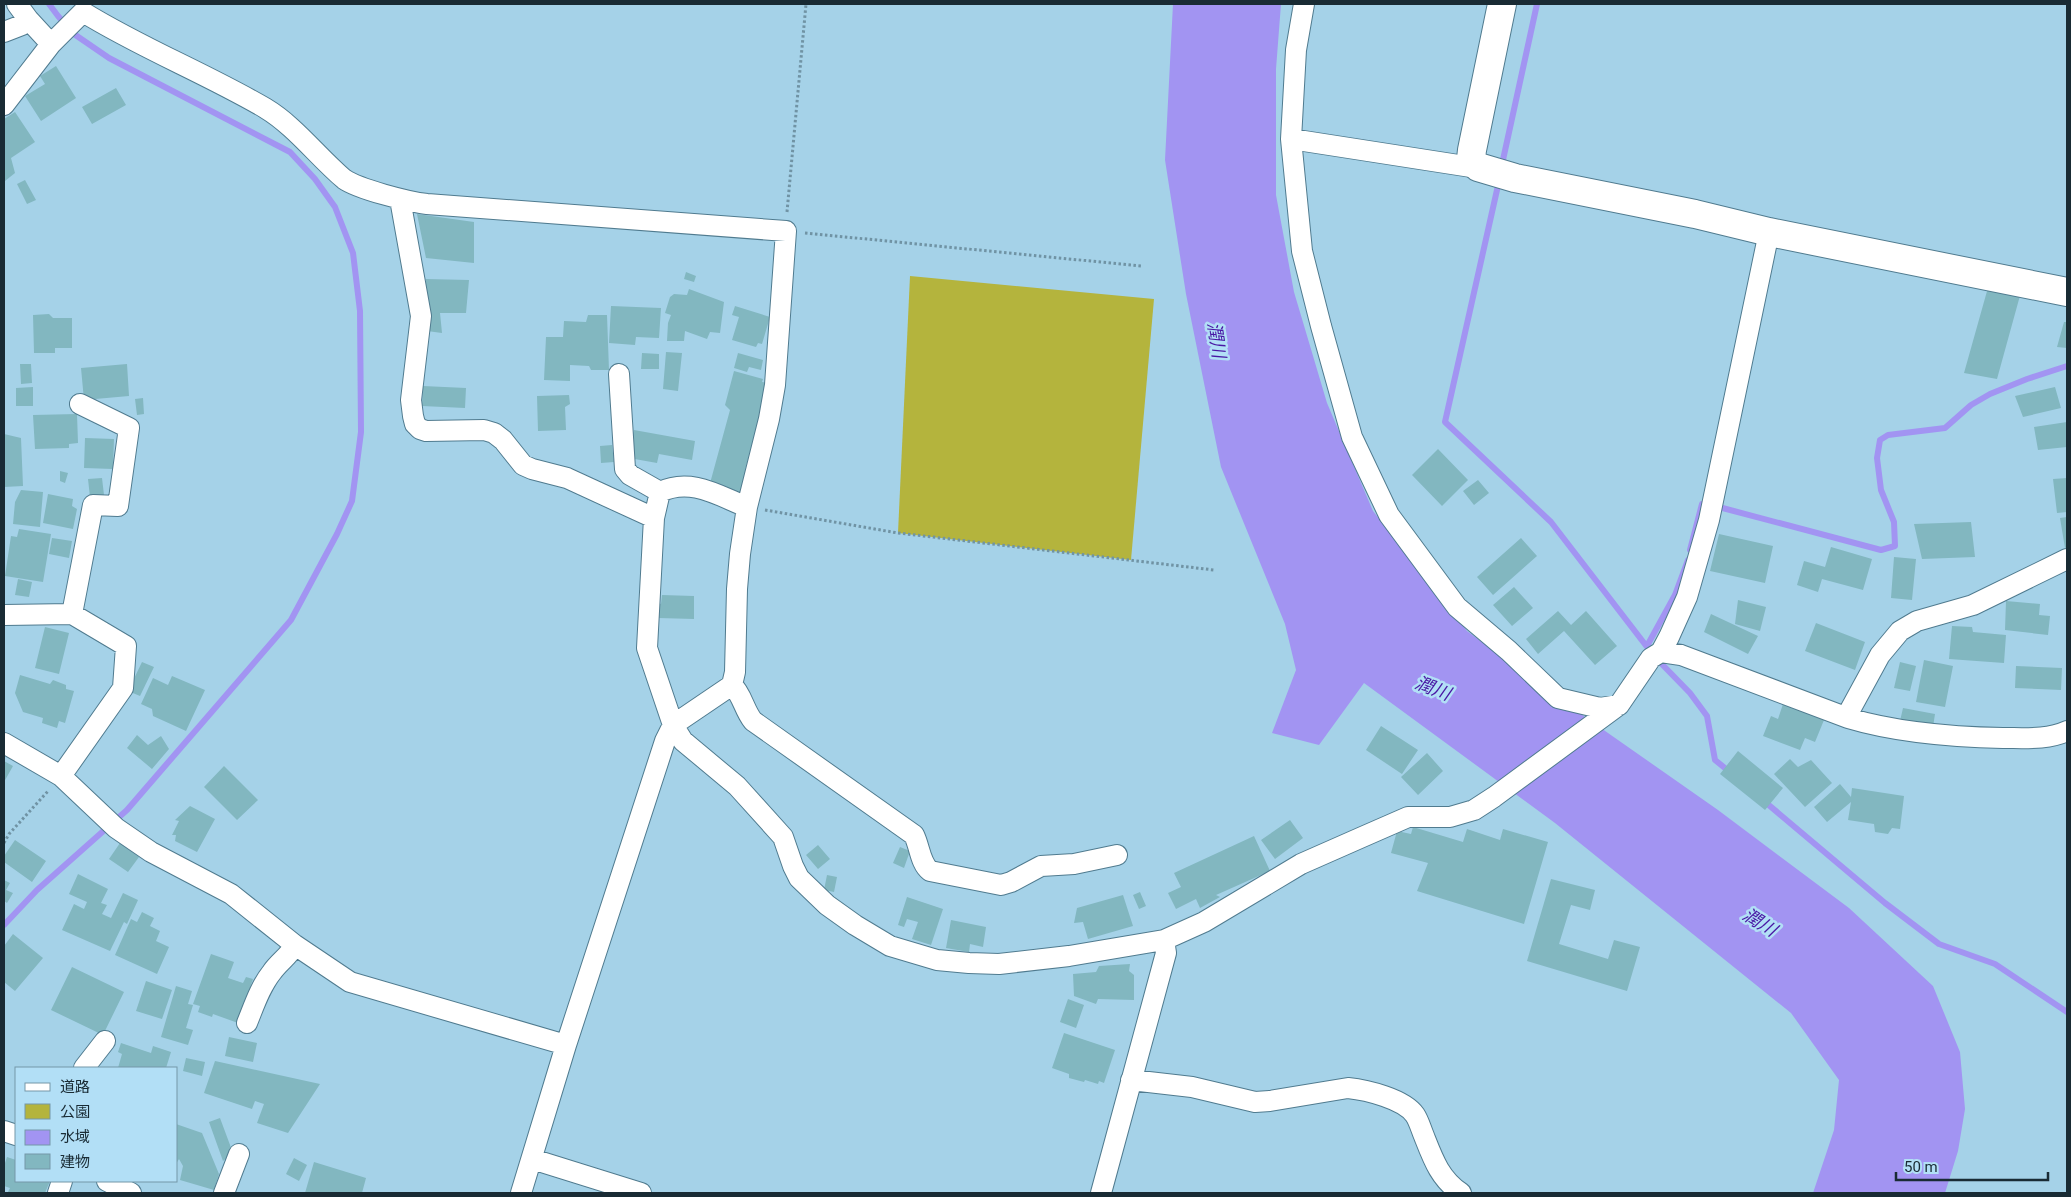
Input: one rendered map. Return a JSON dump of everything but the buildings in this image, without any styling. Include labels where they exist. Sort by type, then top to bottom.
[{"type":"street","points":[[1304,4],[1296,50],[1291,139],[1302,251],[1318,317],[1352,437],[1389,514],[1457,607],[1509,651],[1558,698],[1600,708],[1619,705]]},
{"type":"street","points":[[1502,4],[1472,150],[1474,165],[1515,178],[1695,214],[1770,232],[2006,281],[2067,292]]},
{"type":"street","points":[[4,32],[22,25],[23,11]]},
{"type":"street","points":[[23,11],[55,40]]},
{"type":"street","points":[[4,105],[55,40],[83,12],[111,30],[217,81],[267,109],[284,122],[346,180],[400,199],[427,204],[786,231],[775,385],[769,419],[747,507],[736,589],[735,672],[732,685],[673,725],[665,741],[566,1045],[521,1193]]},
{"type":"street","points":[[1291,139],[1484,169]]},
{"type":"street","points":[[400,199],[421,316],[412,400],[415,424],[420,429],[426,431],[484,430],[494,433],[503,440],[523,465],[567,478],[654,518]]},
{"type":"street","points":[[747,507],[694,486],[667,488],[660,492],[654,518],[647,648],[673,725],[683,741],[737,786],[783,836],[799,878],[827,905],[890,946],[937,960],[999,964],[1069,956],[1164,940],[1204,922],[1301,864],[1408,817],[1450,817],[1474,810],[1503,791],[1619,705],[1651,658],[1661,652],[1686,597],[1709,520],[1770,232]]},
{"type":"street","points":[[2006,281],[2067,298]]},
{"type":"street","points":[[2006,281],[2067,302]]},
{"type":"street","points":[[619,374],[625,468],[630,475],[660,492]]},
{"type":"street","points":[[72,614],[93,505],[118,506],[129,428],[80,404]]},
{"type":"street","points":[[1848,718],[1850,710],[1880,655],[1900,631],[1917,622],[1973,606],[2067,559]]},
{"type":"street","points":[[4,615],[72,614],[126,646],[123,688],[61,776]]},
{"type":"street","points":[[1661,652],[1681,655],[1848,718],[1926,734],[1962,737],[2046,738],[2067,731]]},
{"type":"street","points":[[732,685],[736,688],[746,713],[753,721],[914,835],[920,846],[924,866],[930,871],[1002,885],[1041,866],[1074,864],[1116,855]]},
{"type":"street","points":[[4,743],[61,776],[116,828],[150,852],[231,894],[296,945],[350,982],[566,1045]]},
{"type":"street","points":[[1101,1193],[1166,953],[1164,940]]},
{"type":"street","points":[[247,1023],[259,994],[272,972],[290,955],[296,945]]},
{"type":"street","points":[[85,1067],[105,1041]]},
{"type":"street","points":[[1131,1080],[1192,1087],[1254,1102],[1348,1088],[1361,1090],[1395,1101],[1411,1110],[1417,1117],[1436,1168],[1452,1187],[1461,1193]]},
{"type":"street","points":[[224,1193],[239,1154]]},
{"type":"street","points":[[532,1158],[641,1193]]},
{"type":"street","points":[[109,1182],[131,1193]]},
{"type":"path","points":[[806,4],[786,231],[1140,266]]},
{"type":"path","points":[[747,507],[898,533],[1214,570]]},
{"type":"path","points":[[4,842],[61,776]]},
{"type":"green space","points":[[910,276],[1154,299],[1131,560],[898,533]]},
{"type":"water","name":"潤川","points":[[1173,4],[1281,4],[1276,69],[1276,195],[1294,292],[1327,403],[1373,511],[1467,631],[1558,698],[1718,810],[1849,908],[1933,986],[1960,1052],[1965,1109],[1958,1151],[1945,1193],[1813,1193],[1834,1130],[1839,1080],[1791,1013],[1555,823],[1364,683],[1319,745],[1272,733],[1296,670],[1285,624],[1221,467],[1186,294],[1165,160]]},
{"type":"waterway","points":[[4,925],[37,890],[127,810],[291,620],[337,534],[352,501],[361,432],[360,311],[353,253],[335,207],[315,179],[290,152],[109,58],[74,34],[49,4]]},
{"type":"waterway","points":[[1501,169],[1537,4]]},
{"type":"waterway","points":[[1499,181],[1445,422],[1551,522],[1654,656],[1690,693],[1707,716],[1715,760],[1731,773]]},
{"type":"waterway","points":[[1715,506],[1881,550],[1895,546],[1894,522],[1881,490],[1877,458],[1880,440],[1888,435],[1945,428],[1971,405],[1990,394],[2067,366]]},
{"type":"waterway","points":[[1690,550],[1702,504],[1705,505]]},
{"type":"waterway","points":[[1647,646],[1675,595],[1688,560]]},
{"type":"waterway","points":[[1764,801],[1885,903],[1939,944],[1995,964],[2067,1012]]}]
